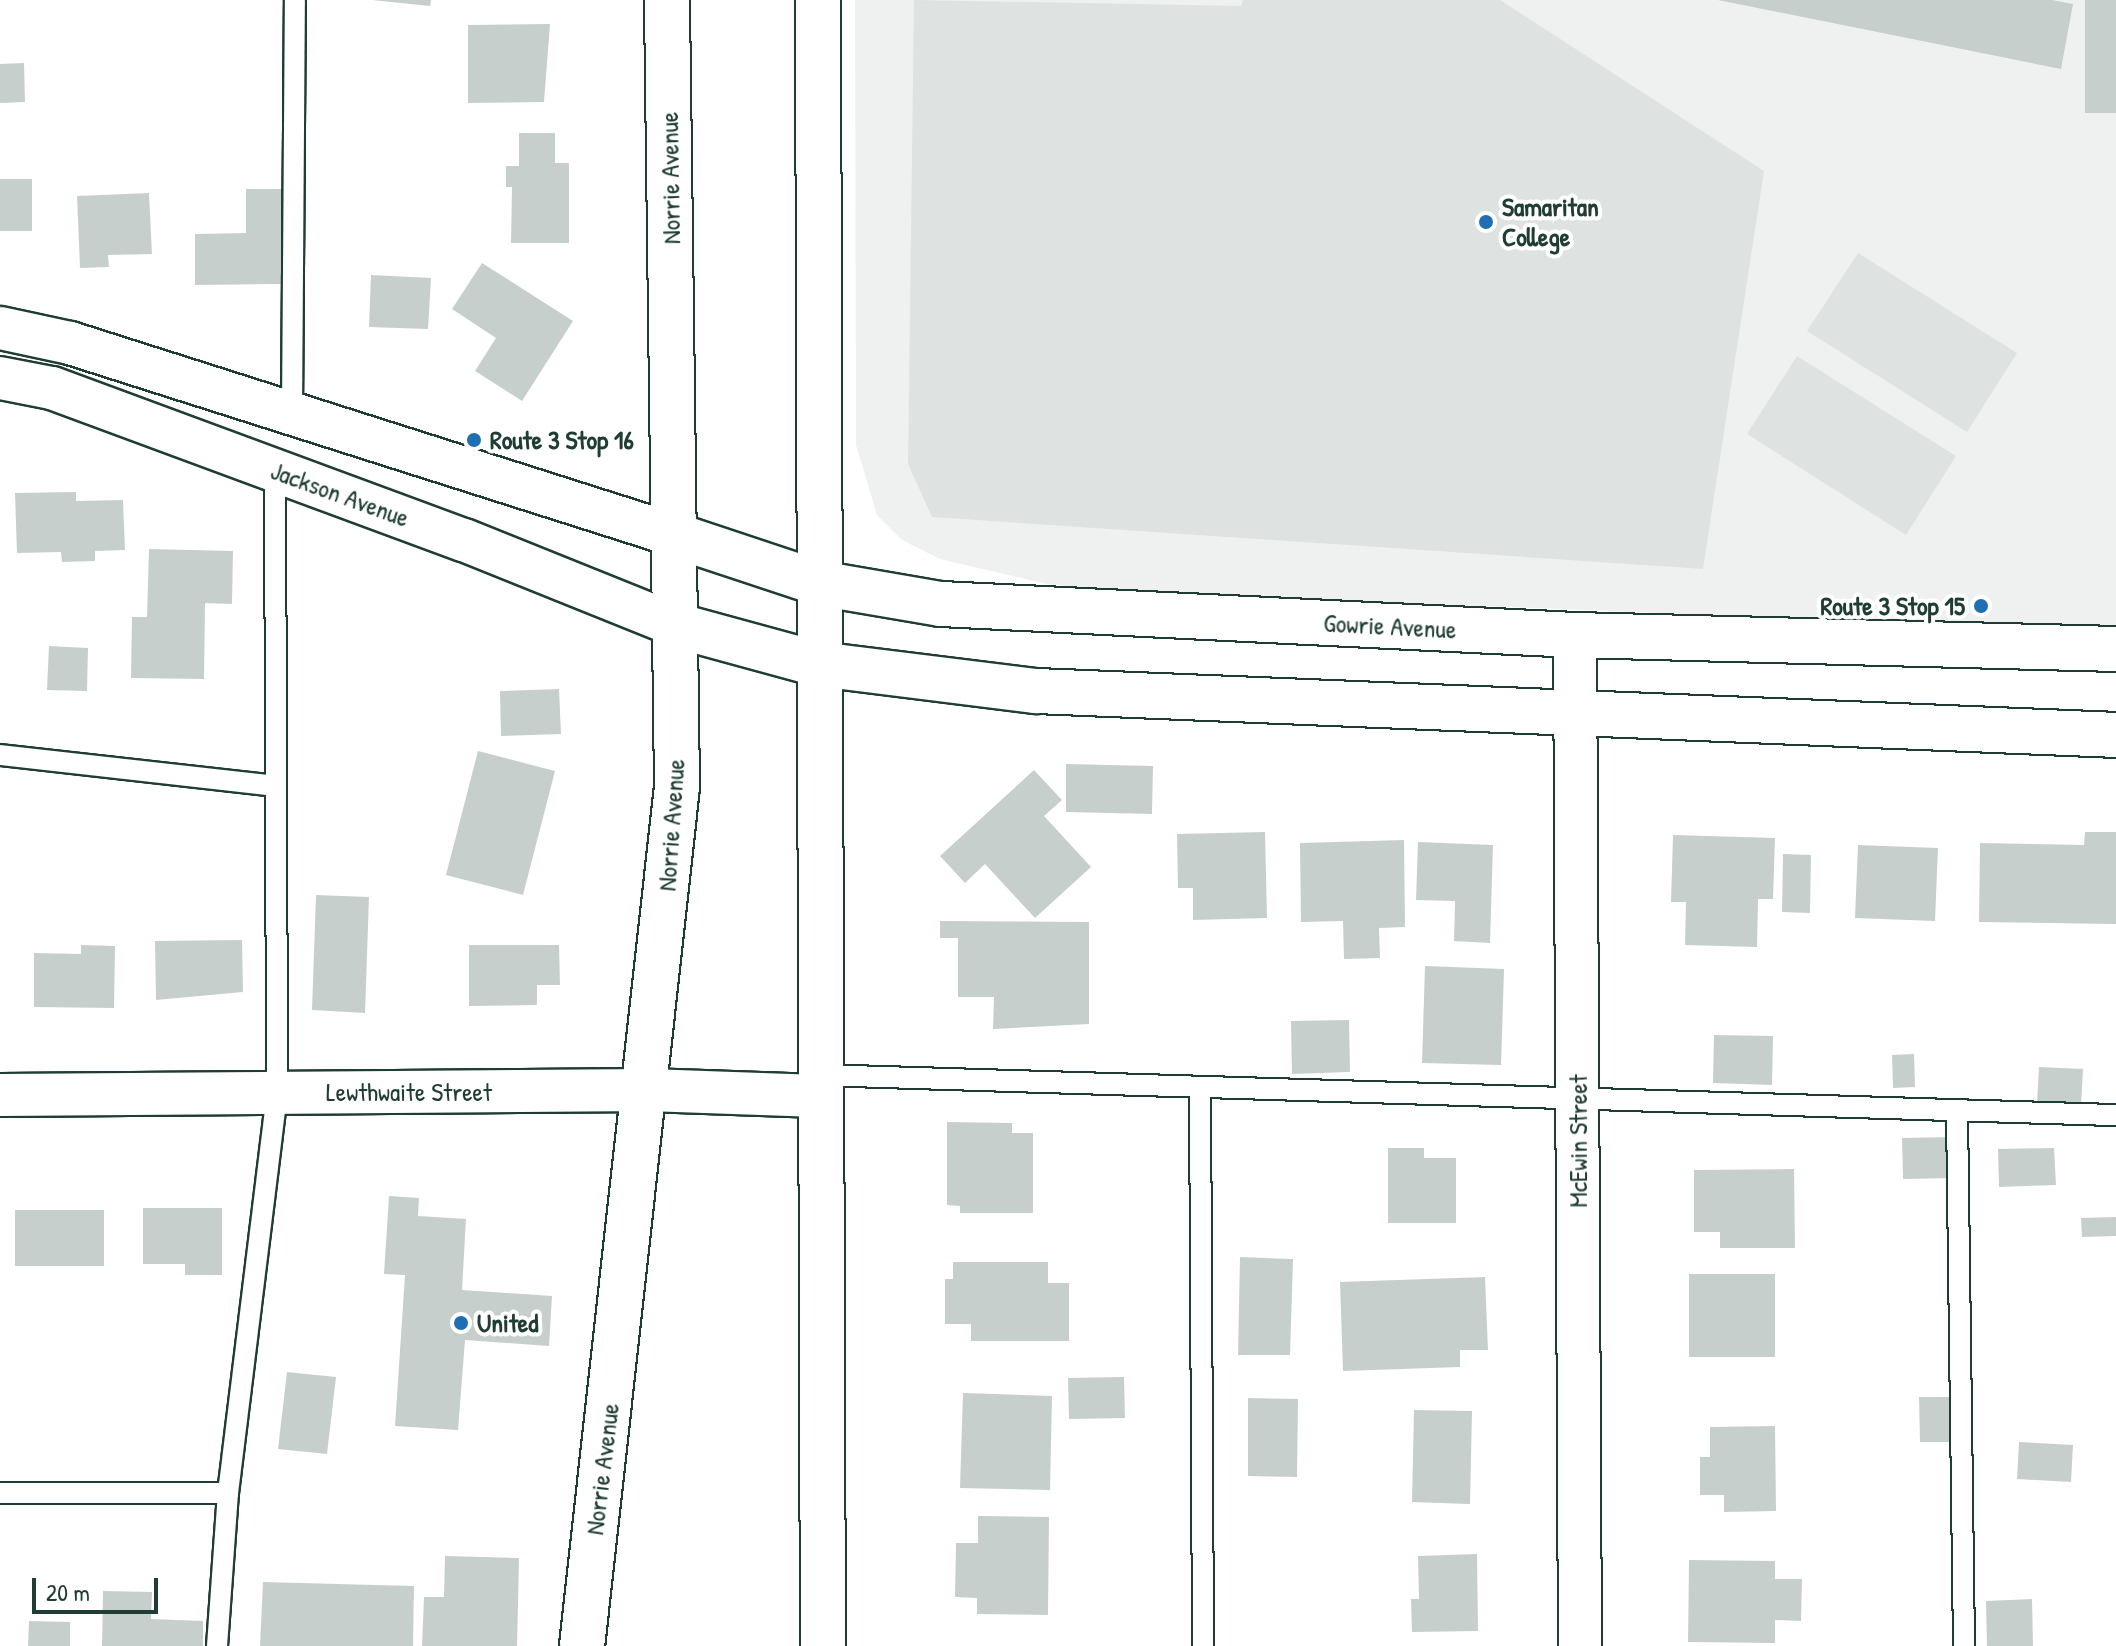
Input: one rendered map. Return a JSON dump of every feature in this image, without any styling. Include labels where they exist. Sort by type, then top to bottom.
[{"type":"main road","name":"Norrie Avenue","points":[[582,1646],[648,1090],[677,787],[667,0]]},
{"type":"main road","points":[[818,0],[818,1086],[823,1646]]},
{"type":"main road","name":"Gowrie Avenue","points":[[674,535],[818,583],[941,604],[1575,635],[2116,649]]},
{"type":"main road","points":[[675,625],[818,664],[1036,691],[2116,735]]},
{"type":"street","points":[[0,328],[70,343],[674,535]]},
{"type":"street","name":"Jackson Avenue","points":[[0,378],[52,388],[675,625]]},
{"type":"street","name":"McEwin Street","points":[[1575,635],[1580,1646]]},
{"type":"street","name":"Lewthwaite Street","points":[[0,1095],[818,1086]]},
{"type":"lane","points":[[292,414],[295,0]]},
{"type":"lane","points":[[217,1646],[228,1493],[277,1093],[275,471]]},
{"type":"lane","points":[[0,755],[275,786]]},
{"type":"lane","points":[[818,1086],[1200,1088],[2116,1115]]},
{"type":"lane","points":[[1200,1088],[1203,1646]]},
{"type":"lane","points":[[1957,1111],[1964,1646]]},
{"type":"lane","points":[[0,1493],[228,1493]]},
{"type":"shaded area","name":"Samaritan College","points":[[855,0],[2116,0],[2116,631],[1106,591],[1047,584],[940,559],[902,540],[877,515],[856,445]]},
{"type":"shaded area","points":[[914,0],[1241,6],[1243,0],[1500,0],[1764,171],[1703,569],[932,517],[908,464]]},
{"type":"shaded area","points":[[1858,253],[2017,353],[1967,432],[1807,331]]},
{"type":"shaded area","points":[[1797,356],[1956,456],[1906,535],[1747,434]]},
{"type":"building","points":[[372,0],[431,0],[430,6]]},
{"type":"building","points":[[1718,0],[2052,0],[2073,4],[2061,69]]},
{"type":"building","points":[[2085,0],[2116,0],[2116,113],[2085,113]]},
{"type":"building","points":[[550,24],[544,102],[468,103],[468,25]]},
{"type":"building","points":[[24,63],[25,102],[0,103],[0,64]]},
{"type":"building","points":[[519,133],[555,133],[555,163],[569,163],[569,243],[511,243],[512,187],[506,187],[506,166],[519,166]]},
{"type":"building","points":[[0,179],[32,179],[32,231],[0,231]]},
{"type":"building","points":[[246,189],[285,189],[286,284],[195,285],[195,234],[246,233]]},
{"type":"building","points":[[149,193],[152,254],[108,255],[109,267],[80,268],[77,196]]},
{"type":"building","points":[[482,263],[573,321],[522,401],[475,371],[496,338],[452,309]]},
{"type":"building","points":[[371,275],[431,278],[428,329],[369,327]]},
{"type":"building","points":[[76,492],[76,501],[123,500],[125,550],[95,551],[95,561],[62,562],[61,552],[17,553],[15,493]]},
{"type":"building","points":[[149,549],[233,551],[232,604],[205,603],[204,679],[131,678],[132,617],[147,617]]},
{"type":"building","points":[[49,646],[88,648],[87,691],[47,690]]},
{"type":"building","points":[[559,689],[561,734],[501,736],[500,691]]},
{"type":"building","points":[[478,751],[555,771],[523,895],[446,875]]},
{"type":"building","points":[[1066,764],[1153,766],[1152,814],[1066,812]]},
{"type":"building","points":[[1034,770],[1062,800],[1044,816],[1091,867],[1035,918],[985,864],[965,883],[940,856]]},
{"type":"building","points":[[1265,832],[1267,918],[1193,920],[1193,888],[1178,888],[1177,834]]},
{"type":"building","points":[[2085,832],[2116,832],[2116,924],[1979,922],[1980,843],[2084,845]]},
{"type":"building","points":[[1673,835],[1775,838],[1773,899],[1758,899],[1757,947],[1685,945],[1686,902],[1671,902]]},
{"type":"building","points":[[1404,840],[1405,927],[1379,928],[1380,958],[1344,959],[1343,921],[1301,922],[1300,843]]},
{"type":"building","points":[[1418,842],[1493,845],[1490,943],[1454,941],[1455,901],[1416,900]]},
{"type":"building","points":[[1858,845],[1938,848],[1935,921],[1855,918]]},
{"type":"building","points":[[1783,854],[1811,855],[1810,913],[1782,912]]},
{"type":"building","points":[[316,895],[369,897],[365,1013],[312,1010]]},
{"type":"building","points":[[940,921],[1089,922],[1089,1024],[993,1029],[994,997],[958,997],[958,938],[940,938]]},
{"type":"building","points":[[242,940],[243,992],[156,1000],[155,941]]},
{"type":"building","points":[[81,945],[115,946],[114,1008],[34,1007],[34,953],[81,954]]},
{"type":"building","points":[[469,945],[559,945],[560,985],[537,985],[537,1005],[469,1006]]},
{"type":"building","points":[[1425,966],[1504,969],[1501,1065],[1422,1063]]},
{"type":"building","points":[[1349,1020],[1350,1072],[1292,1074],[1291,1021]]},
{"type":"building","points":[[1714,1035],[1773,1036],[1772,1085],[1713,1083]]},
{"type":"building","points":[[1914,1054],[1915,1087],[1893,1088],[1892,1055]]},
{"type":"building","points":[[2039,1067],[2083,1069],[2081,1105],[2037,1103]]},
{"type":"building","points":[[947,1122],[1012,1123],[1012,1133],[1033,1133],[1033,1213],[960,1213],[960,1206],[947,1205]]},
{"type":"building","points":[[1952,1137],[1953,1178],[1903,1179],[1902,1138]]},
{"type":"building","points":[[1388,1148],[1424,1148],[1424,1158],[1456,1158],[1456,1223],[1388,1223]]},
{"type":"building","points":[[2054,1148],[2056,1185],[1999,1187],[1998,1149]]},
{"type":"building","points":[[1794,1169],[1795,1248],[1720,1248],[1720,1232],[1694,1232],[1694,1170]]},
{"type":"building","points":[[389,1196],[419,1198],[418,1216],[466,1219],[462,1290],[552,1296],[549,1346],[465,1340],[458,1430],[395,1426],[405,1275],[384,1274]]},
{"type":"building","points":[[143,1208],[222,1208],[222,1275],[185,1275],[185,1264],[143,1264]]},
{"type":"building","points":[[15,1210],[104,1210],[104,1266],[15,1266]]},
{"type":"building","points":[[2116,1217],[2116,1236],[2082,1237],[2081,1218]]},
{"type":"building","points":[[1240,1257],[1293,1259],[1290,1355],[1238,1355]]},
{"type":"building","points":[[953,1262],[1048,1262],[1048,1283],[1069,1283],[1069,1341],[971,1341],[971,1324],[945,1324],[945,1279],[953,1279]]},
{"type":"building","points":[[1689,1274],[1775,1274],[1775,1357],[1689,1357]]},
{"type":"building","points":[[1485,1277],[1488,1350],[1460,1350],[1460,1367],[1343,1371],[1340,1282]]},
{"type":"building","points":[[287,1372],[336,1377],[327,1454],[278,1449]]},
{"type":"building","points":[[1124,1377],[1125,1418],[1069,1419],[1068,1378]]},
{"type":"building","points":[[963,1393],[1052,1396],[1050,1490],[960,1488]]},
{"type":"building","points":[[1919,1397],[1952,1397],[1952,1442],[1920,1442]]},
{"type":"building","points":[[1248,1398],[1298,1399],[1297,1477],[1248,1476]]},
{"type":"building","points":[[1414,1410],[1472,1411],[1470,1504],[1412,1502]]},
{"type":"building","points":[[1775,1426],[1776,1511],[1724,1512],[1724,1495],[1700,1495],[1700,1457],[1710,1457],[1710,1427]]},
{"type":"building","points":[[2019,1442],[2073,1445],[2071,1482],[2017,1479]]},
{"type":"building","points":[[978,1516],[1049,1517],[1048,1615],[977,1614],[977,1598],[955,1597],[956,1543],[978,1543]]},
{"type":"building","points":[[1477,1554],[1478,1631],[1412,1632],[1411,1599],[1419,1599],[1418,1556]]},
{"type":"building","points":[[445,1556],[519,1558],[517,1646],[422,1646],[424,1597],[444,1597]]},
{"type":"building","points":[[1689,1560],[1775,1561],[1775,1579],[1802,1579],[1801,1621],[1775,1620],[1775,1643],[1688,1642]]},
{"type":"building","points":[[263,1582],[414,1586],[413,1646],[260,1646]]},
{"type":"building","points":[[103,1591],[152,1592],[151,1619],[203,1621],[203,1646],[102,1646]]},
{"type":"building","points":[[2032,1599],[2033,1646],[1987,1646],[1986,1601]]},
{"type":"building","points":[[29,1621],[70,1622],[70,1646],[28,1646]]},
{"type":"place","name":"Samaritan College","points":[[1486,222]]},
{"type":"place","name":"Route 3 Stop 16","points":[[474,440]]},
{"type":"place","name":"Route 3 Stop 15","points":[[1981,606]]},
{"type":"place","name":"United","points":[[461,1323]]}]
